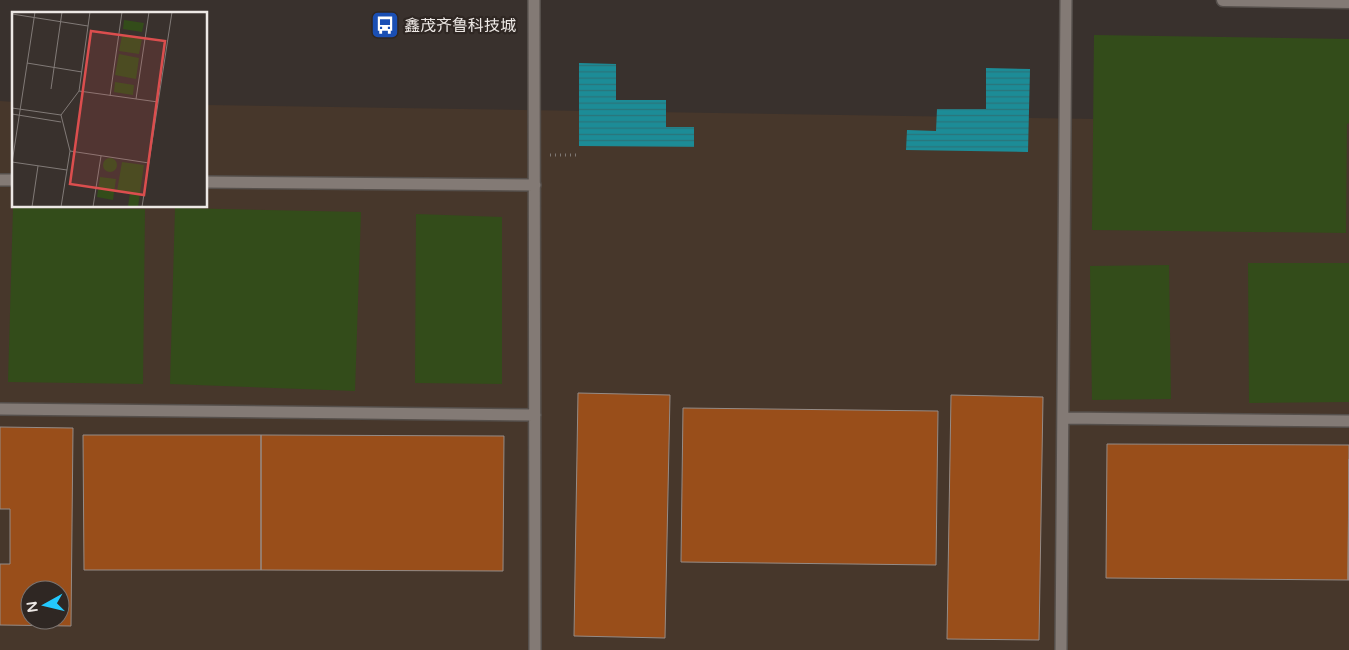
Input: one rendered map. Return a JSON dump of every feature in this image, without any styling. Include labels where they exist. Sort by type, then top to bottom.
[{"type":"main road","points":[[1223,0],[1349,2]]},
{"type":"lane","points":[[534,0],[535,650]]},
{"type":"lane","points":[[1062,650],[1066,0]]},
{"type":"lane","points":[[208,182],[535,185]]},
{"type":"lane","points":[[0,409],[535,414]]},
{"type":"lane","points":[[1063,418],[1349,421]]},
{"type":"path","points":[[535,155],[579,155]]},
{"type":"shaded area","points":[[0,101],[12,102],[12,208],[208,208],[208,105],[1349,123],[1349,650],[0,650]]},
{"type":"green space","points":[[1094,35],[1349,39],[1346,233],[1092,230]]},
{"type":"green space","points":[[13,208],[145,209],[143,384],[8,382]]},
{"type":"green space","points":[[175,208],[361,212],[355,391],[170,384]]},
{"type":"green space","points":[[416,214],[502,217],[502,384],[415,383]]},
{"type":"green space","points":[[1248,263],[1349,263],[1349,402],[1249,403]]},
{"type":"green space","points":[[1169,265],[1171,399],[1092,400],[1090,266]]},
{"type":"water","points":[[579,63],[616,64],[616,100],[666,100],[666,127],[694,127],[694,147],[579,146]]},
{"type":"water","points":[[986,68],[1030,69],[1028,152],[906,150],[907,130],[936,131],[937,109],[986,109]]},
{"type":"building","points":[[578,393],[670,395],[665,638],[574,636]]},
{"type":"building","points":[[951,395],[1043,397],[1039,640],[947,639]]},
{"type":"building","points":[[683,408],[938,411],[936,565],[681,562]]},
{"type":"building","points":[[0,427],[73,428],[71,626],[70,580],[20,580],[20,625],[0,625],[0,564],[10,564],[10,509],[0,509]]},
{"type":"building","points":[[83,435],[261,435],[261,570],[84,570]]},
{"type":"building","points":[[261,435],[504,436],[503,571],[261,570]]},
{"type":"building","points":[[1107,444],[1349,445],[1348,580],[1106,578]]},
{"type":"building","points":[[1349,459],[1349,580],[1348,580]]},
{"type":"place","name":"鑫茂齐鲁科技城","points":[[385,25]]}]
